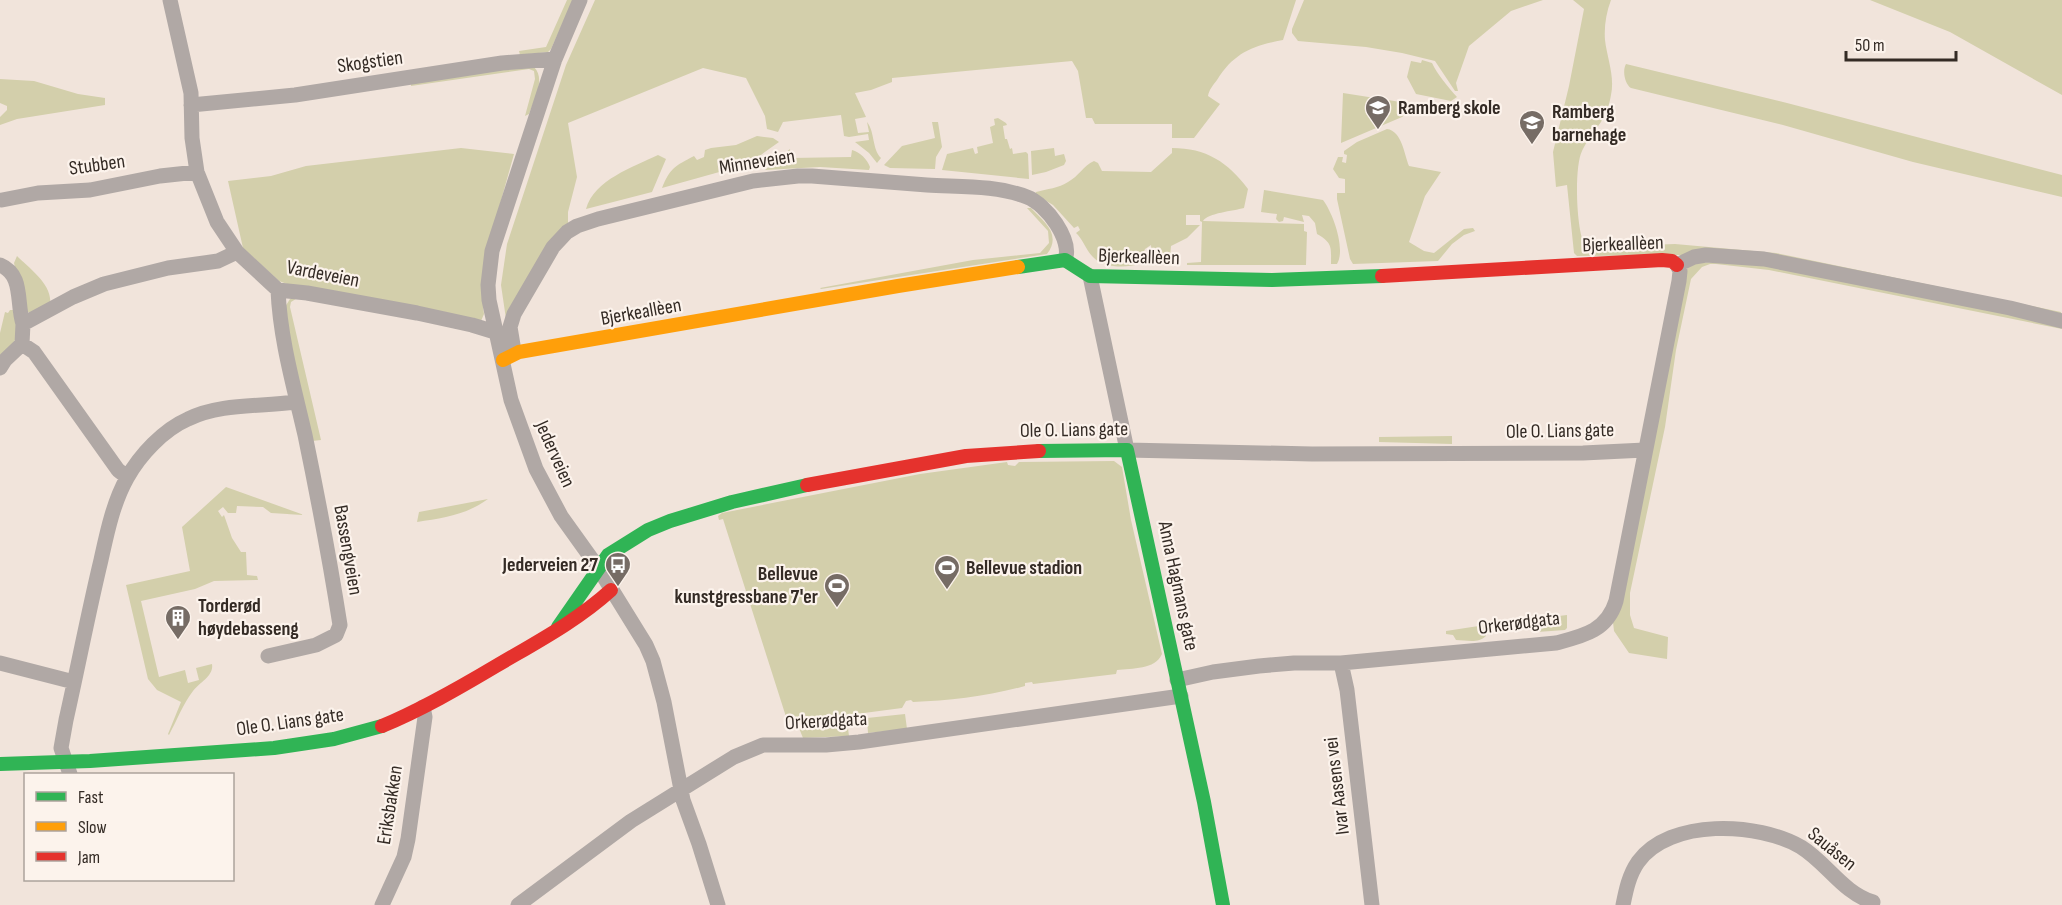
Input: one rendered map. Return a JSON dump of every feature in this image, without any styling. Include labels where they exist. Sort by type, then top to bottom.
[{"type":"street","points":[[23,324],[104,284],[168,268],[218,261],[237,252],[217,222],[197,172],[188,79],[170,0]]},
{"type":"street","name":"Jederveien","points":[[580,0],[555,59],[492,251],[488,285],[495,333],[514,410],[536,469],[561,516],[599,569],[646,645],[653,661],[664,702],[683,800],[718,905]]},
{"type":"street","name":"Skogstien","points":[[191,105],[283,96],[502,63],[555,59]]},
{"type":"street","name":"Stubben","points":[[2,200],[38,193],[90,190],[160,176],[197,172]]},
{"type":"street","name":"Minneveien","points":[[503,360],[513,345],[510,327],[514,314],[544,261],[567,232],[598,219],[753,181],[812,176],[982,188],[1029,198],[1046,212],[1059,229],[1067,248],[1065,260]]},
{"type":"street","name":"Vardeveien","points":[[237,252],[278,290],[313,293],[417,313],[472,325],[495,333]]},
{"type":"street","points":[[1677,264],[1694,257],[1713,255],[1764,259],[2010,308],[2062,321]]},
{"type":"street","name":"Bjerkeallèen","points":[[503,360],[519,352],[909,284],[1065,260],[1090,276],[1272,280],[1662,260],[1677,264]]},
{"type":"street","name":"Orkerødgata","points":[[1177,680],[1213,672],[1259,666],[1341,663],[1556,642],[1578,637],[1597,629],[1610,616],[1616,601],[1679,281],[1680,271],[1677,264]]},
{"type":"street","points":[[0,265],[8,269],[15,278],[23,324],[22,344],[4,360],[0,368]]},
{"type":"street","name":"Anna Hagmans gate","points":[[1090,276],[1206,813],[1223,905]]},
{"type":"street","name":"Bassengveien","points":[[268,656],[316,645],[336,636],[339,625],[320,508],[280,318],[278,290]]},
{"type":"street","points":[[22,344],[34,352],[80,419],[118,470],[127,477]]},
{"type":"street","points":[[67,768],[61,748],[74,682],[107,536],[116,503],[127,477],[150,448],[176,425],[189,418],[226,409],[296,402]]},
{"type":"street","name":"Ole O. Lians gate","points":[[558,627],[608,555],[648,530],[732,502],[839,478],[989,454],[1054,450],[1312,454],[1583,453],[1645,450]]},
{"type":"street","name":"Ole O. Lians gate","points":[[0,764],[67,768],[314,743],[383,726],[423,707],[524,650],[591,608],[611,590]]},
{"type":"street","points":[[0,663],[74,682]]},
{"type":"street","name":"Ivar Aasens vei","points":[[1341,663],[1347,690],[1372,905]]},
{"type":"street","name":"Orkerødgata","points":[[518,905],[631,821],[734,757],[763,746],[840,744],[1181,696]]},
{"type":"street","name":"Eriksbakken","points":[[382,905],[404,857],[408,839],[425,717],[423,707]]},
{"type":"street","name":"Sauåsen","points":[[1623,905],[1633,871],[1643,856],[1665,841],[1681,835],[1719,828],[1761,832],[1788,841],[1811,854],[1860,898],[1873,902]]},
{"type":"shaded area","points":[[567,0],[573,0],[551,49],[548,52],[520,55],[519,51],[546,47]]},
{"type":"shaded area","points":[[595,0],[1296,0],[1283,40],[1245,52],[1223,71],[1208,96],[1220,104],[1194,138],[1172,138],[1172,124],[1095,124],[1092,118],[1086,118],[1078,71],[1072,61],[892,78],[892,82],[855,93],[866,117],[855,119],[858,133],[869,132],[867,122],[881,158],[877,163],[855,142],[869,140],[868,134],[844,136],[841,115],[783,122],[778,132],[767,129],[765,116],[746,78],[703,68],[568,123],[577,177],[568,212],[568,225],[506,319],[501,285],[507,244],[566,65]]},
{"type":"shaded area","points":[[1304,0],[1543,0],[1511,11],[1469,46],[1456,83],[1458,91],[1455,91],[1435,61],[1366,47],[1298,41],[1292,29]]},
{"type":"shaded area","points":[[1573,0],[1611,0],[1605,25],[1612,88],[1609,105],[1579,159],[1578,213],[1585,246],[1675,244],[1776,253],[2061,312],[2062,317],[1990,300],[1684,255],[1577,256],[1574,253],[1567,185],[1556,187],[1553,152],[1584,9]]},
{"type":"shaded area","points":[[1870,0],[2062,0],[2062,95],[1950,32]]},
{"type":"shaded area","points":[[1422,60],[1432,63],[1457,97],[1451,101],[1416,94],[1407,77],[1411,61],[1421,63]]},
{"type":"shaded area","points":[[1626,64],[1787,103],[2062,175],[2062,197],[1913,162],[1783,125],[1631,88],[1625,77]]},
{"type":"shaded area","points":[[507,67],[534,67],[539,77],[538,90],[529,114],[525,116],[535,79],[534,71],[529,69],[411,86],[411,82]]},
{"type":"shaded area","points":[[0,79],[34,81],[78,94],[105,98],[105,105],[17,119],[0,125],[0,117],[7,110],[7,106],[0,103]]},
{"type":"shaded area","points":[[1343,93],[1407,103],[1409,111],[1402,117],[1341,143]]},
{"type":"shaded area","points":[[998,118],[1007,125],[1003,126],[1005,139],[1010,149],[1012,148],[1013,154],[1026,152],[1028,154],[1029,179],[942,170],[947,154],[973,148],[975,154],[978,153],[977,147],[993,143],[990,127],[995,125],[994,119]]},
{"type":"shaded area","points":[[932,122],[938,122],[942,147],[936,157],[935,169],[890,168],[884,165],[902,146],[935,138]]},
{"type":"shaded area","points":[[1387,129],[1399,138],[1409,166],[1441,172],[1425,196],[1409,242],[1424,251],[1434,253],[1464,229],[1473,228],[1475,231],[1464,235],[1452,244],[1438,261],[1353,264],[1350,259],[1337,199],[1337,193],[1345,193],[1345,179],[1339,178],[1333,169],[1338,157],[1343,157],[1342,162],[1346,163],[1347,155],[1344,151],[1357,142]]},
{"type":"shaded area","points":[[757,136],[773,138],[779,142],[748,164],[662,188],[671,172],[687,159],[694,156],[697,160],[704,157],[705,150],[736,145]]},
{"type":"shaded area","points":[[461,148],[514,154],[497,215],[483,307],[484,314],[481,321],[287,284],[279,281],[243,248],[228,181],[271,176],[306,166]]},
{"type":"shaded area","points":[[1054,148],[1055,156],[1064,154],[1066,161],[1064,165],[1032,175],[1031,151]]},
{"type":"shaded area","points":[[1172,148],[1195,151],[1215,158],[1232,171],[1248,189],[1244,208],[1215,214],[1203,221],[1304,224],[1304,231],[1307,232],[1306,265],[1187,265],[1187,263],[1201,262],[1202,222],[1200,215],[1186,215],[1186,225],[1200,225],[1187,238],[1171,246],[1170,257],[1152,257],[1151,245],[1145,249],[1139,264],[1122,266],[1103,264],[1089,253],[1076,233],[1080,230],[1078,226],[1074,228],[1053,205],[1035,194],[1072,180],[1094,161],[1098,163],[1102,171],[1151,172],[1172,153]]},
{"type":"shaded area","points":[[790,149],[791,158],[851,157],[852,150],[863,156],[870,167],[869,170],[820,167],[765,170]]},
{"type":"shaded area","points":[[658,155],[666,159],[652,192],[586,209],[590,199],[606,182]]},
{"type":"shaded area","points":[[1264,190],[1323,200],[1331,213],[1337,231],[1340,249],[1337,264],[1331,264],[1330,246],[1317,234],[1315,223],[1309,216],[1302,215],[1304,222],[1284,217],[1283,221],[1279,222],[1276,219],[1277,214],[1261,212]]},
{"type":"shaded area","points":[[1027,208],[1031,208],[1050,229],[1053,240],[1047,254],[820,288],[973,260],[1040,253],[1049,243],[1048,231]]},
{"type":"shaded area","points":[[17,256],[39,277],[50,297],[50,304],[32,314],[26,311],[14,263]]},
{"type":"shaded area","points":[[1753,261],[2062,325],[2062,329],[1769,270],[1716,264],[1702,267],[1691,279],[1676,350],[1665,427],[1630,593],[1630,615],[1634,628],[1668,637],[1667,659],[1629,653],[1614,631],[1613,622],[1686,270],[1691,263]]},
{"type":"shaded area","points":[[299,297],[291,302],[290,307],[321,440],[312,441],[288,331],[285,307],[290,299]]},
{"type":"shaded area","points":[[14,310],[17,336],[12,345],[0,355],[0,333],[5,312],[8,313]]},
{"type":"shaded area","points":[[1452,436],[1452,444],[1379,442],[1379,437]]},
{"type":"shaded area","name":"Bellevue stadion","points":[[1114,461],[1122,467],[1131,520],[1162,654],[1159,659],[1149,666],[1117,670],[1116,674],[1025,683],[1025,686],[998,693],[969,697],[913,702],[911,700],[906,701],[902,708],[788,723],[723,519],[719,520],[718,516],[722,513],[920,474],[1007,462],[1008,465],[1015,466],[1019,462]]},
{"type":"shaded area","points":[[226,487],[304,515],[271,513],[263,507],[237,506],[236,513],[228,513],[223,507],[218,511],[222,517],[224,515],[232,538],[241,552],[246,552],[247,575],[257,576],[258,580],[214,581],[195,589],[141,601],[159,677],[185,670],[188,683],[199,680],[196,668],[212,664],[211,672],[189,696],[169,735],[181,702],[157,690],[148,679],[126,585],[190,571],[182,527]]},
{"type":"shaded area","points":[[488,499],[463,512],[417,522],[419,512]]},
{"type":"shaded area","points":[[1567,615],[1565,630],[1537,632],[1534,619]]},
{"type":"shaded area","points":[[1485,625],[1486,636],[1479,640],[1456,640],[1453,635],[1446,634],[1446,631]]},
{"type":"shaded area","points":[[905,714],[907,729],[868,733],[867,718]]},
{"type":"shaded area","points":[[847,721],[849,736],[803,738],[799,728]]},
{"type":"traffic: fast","points":[[1018,267],[1065,260],[1090,276],[1272,280],[1382,276]]},
{"type":"traffic: fast","points":[[1039,451],[1127,450],[1204,802],[1223,905]]},
{"type":"traffic: fast","points":[[558,627],[608,555],[648,530],[732,502],[807,485]]},
{"type":"traffic: fast","points":[[0,764],[90,761],[274,748],[334,739],[382,726]]},
{"type":"traffic: slow","points":[[503,360],[519,352],[1018,267]]},
{"type":"traffic: jam","points":[[1382,276],[1662,260],[1672,261],[1677,265]]},
{"type":"traffic: jam","points":[[807,485],[966,456],[1039,451]]},
{"type":"traffic: jam","points":[[382,726],[440,698],[541,640],[570,622],[611,590]]},
{"type":"place","name":"Ramberg skole","points":[[1378,131]]},
{"type":"place","name":"Ramberg barnehage","points":[[1532,146]]},
{"type":"place","name":"Jederveien 27","points":[[618,588]]},
{"type":"place","name":"Bellevue stadion","points":[[947,591]]},
{"type":"place","name":"Bellevue kunstgressbane 7'er","points":[[837,609]]},
{"type":"place","name":"Torderød høydebasseng","points":[[178,641]]}]
